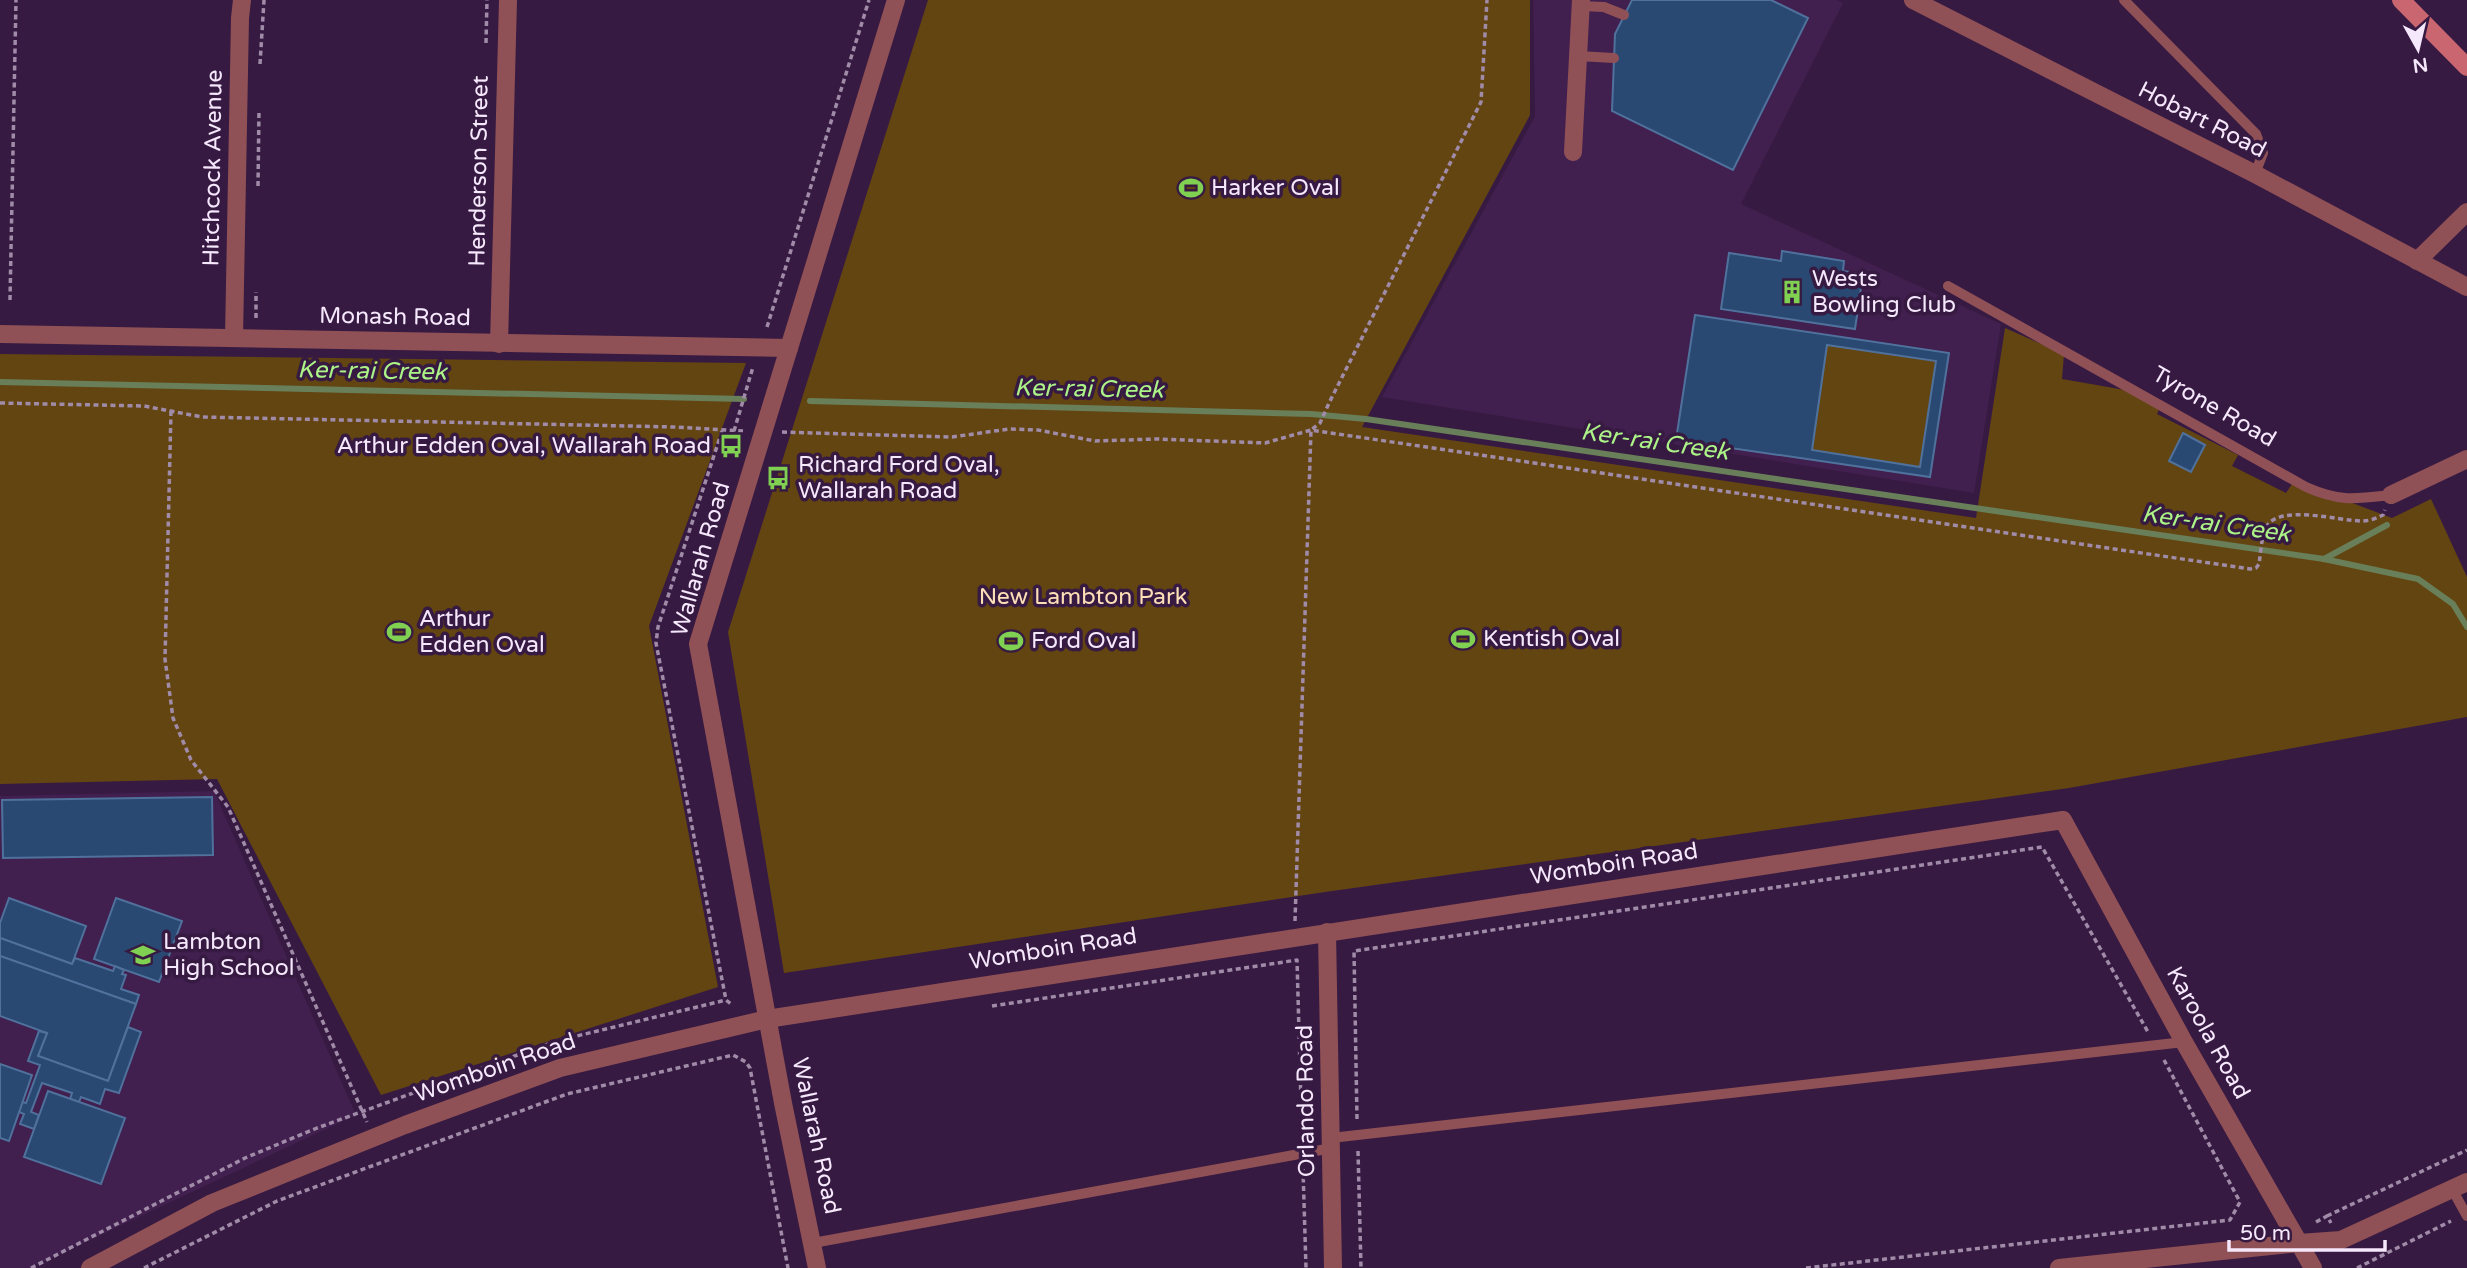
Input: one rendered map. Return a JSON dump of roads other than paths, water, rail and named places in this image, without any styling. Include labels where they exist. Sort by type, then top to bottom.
[{"type":"main road","points":[[2401,0],[2467,67]]},
{"type":"street","name":"Hitchcock Avenue","points":[[234,338],[242,0]]},
{"type":"street","name":"Henderson Street","points":[[499,344],[508,0]]},
{"type":"street","name":"Wallarah Road","points":[[817,1268],[767,1019],[698,644],[896,0]]},
{"type":"street","name":"Hobart Road","points":[[1913,0],[2255,174],[2467,286]]},
{"type":"street","points":[[1573,152],[1581,3]]},
{"type":"street","points":[[2417,261],[2467,212]]},
{"type":"street","name":"Monash Road","points":[[0,334],[789,348]]},
{"type":"street","name":"Tyrone Road","points":[[2391,495],[2467,459]]},
{"type":"street","name":"Womboin Road","points":[[90,1268],[212,1203],[373,1136],[560,1068],[767,1019],[2063,820]]},
{"type":"street","name":"Karoola Road","points":[[2063,820],[2184,1042],[2313,1268]]},
{"type":"street","name":"Orlando Road","points":[[1327,932],[1333,1268]]},
{"type":"street","points":[[2059,1268],[2341,1240],[2459,1185]]},
{"type":"lane","points":[[2124,0],[2256,134],[2263,153],[2255,174]]},
{"type":"lane","points":[[1581,3],[1604,7],[1624,15]]},
{"type":"lane","points":[[1578,56],[1614,58]]},
{"type":"lane","name":"Tyrone Road","points":[[1948,286],[2306,487],[2328,497],[2352,500],[2391,495]]},
{"type":"lane","points":[[813,1243],[1303,1153],[1357,1135],[2184,1042]]},
{"type":"lane","points":[[2459,1185],[2466,1215]]},
{"type":"waterway","name":"Ker-rai Creek","points":[[0,382],[744,399]]},
{"type":"waterway","name":"Ker-rai Creek","points":[[810,401],[1311,414],[1366,419],[2324,559],[2418,579],[2453,604],[2467,627]]},
{"type":"waterway","points":[[2324,559],[2387,525]]},
{"type":"place","name":"Harker Oval","points":[[1191,188]]},
{"type":"place","name":"Wests Bowling Club","points":[[1792,292]]},
{"type":"place","name":"Arthur Edden Oval, Wallarah Road","points":[[731,446]]},
{"type":"place","name":"Richard Ford Oval, Wallarah Road","points":[[778,478]]},
{"type":"place","name":"Arthur Edden Oval","points":[[399,632]]},
{"type":"place","name":"Kentish Oval","points":[[1463,639]]},
{"type":"place","name":"Ford Oval","points":[[1011,641]]},
{"type":"place","name":"Lambton High School","points":[[143,955]]},
{"type":"park label","name":"New Lambton Park","points":[[1083,597]]}]
